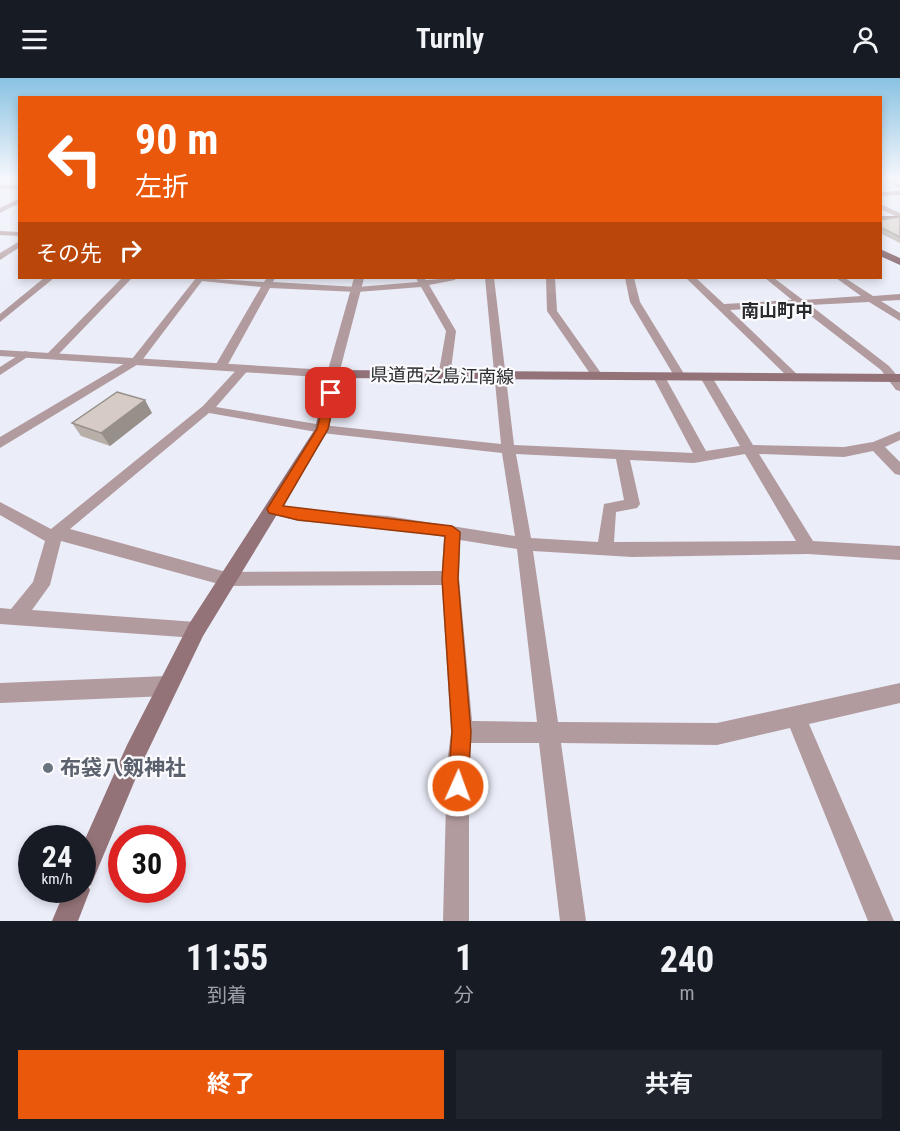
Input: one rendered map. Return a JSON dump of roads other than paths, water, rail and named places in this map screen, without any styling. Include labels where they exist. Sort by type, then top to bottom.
[{"type":"highway","points":[[882,245],[900,254]]},
{"type":"highway","points":[[883,254],[900,262]]},
{"type":"main road","name":"県道西之島江南線","points":[[333,374],[794,377],[898,381]]},
{"type":"main road","points":[[96,842],[167,686],[196,630],[226,579],[274,509],[322,429],[333,374]]},
{"type":"main road","points":[[65,921],[72,903]]},
{"type":"street","points":[[0,233],[18,234]]},
{"type":"street","points":[[0,257],[18,244]]},
{"type":"street","points":[[0,319],[48,279]]},
{"type":"street","points":[[51,356],[126,279]]},
{"type":"street","points":[[0,443],[136,361],[199,279]]},
{"type":"street","points":[[223,279],[268,281],[356,291],[442,279]]},
{"type":"street","points":[[0,353],[333,374],[359,279]]},
{"type":"street","points":[[489,279],[508,449],[524,544],[573,921]]},
{"type":"street","points":[[550,279],[552,311],[597,376]]},
{"type":"street","points":[[629,279],[635,302],[680,377]]},
{"type":"street","points":[[692,279],[794,377]]},
{"type":"street","points":[[770,279],[885,368],[898,381]]},
{"type":"street","points":[[842,279],[900,318]]},
{"type":"street","points":[[221,366],[268,281]]},
{"type":"street","points":[[421,281],[451,331],[444,376]]},
{"type":"street","points":[[722,307],[900,297]]},
{"type":"street","points":[[0,372],[25,354]]},
{"type":"street","points":[[8,616],[41,585],[55,536],[207,409],[244,368]]},
{"type":"street","points":[[659,377],[702,457]]},
{"type":"street","points":[[705,377],[808,547]]},
{"type":"street","points":[[207,409],[322,429],[508,449],[622,454],[702,457],[749,449],[844,452],[876,446],[900,435]]},
{"type":"street","points":[[876,446],[900,471]]},
{"type":"street","points":[[606,548],[609,508],[632,504],[622,454]]},
{"type":"street","points":[[0,508],[45,535],[68,535],[226,579],[450,579]]},
{"type":"street","points":[[274,509],[298,515],[452,532],[524,544],[606,548],[808,547],[898,555]]},
{"type":"street","points":[[452,532],[450,579],[462,732],[458,764],[456,921]]},
{"type":"street","points":[[8,616],[196,630]]},
{"type":"street","points":[[0,693],[167,686]]},
{"type":"street","points":[[462,732],[717,734],[900,693]]},
{"type":"street","points":[[795,716],[881,921]]},
{"type":"place","name":"布袋八剱神社","points":[[48,768]]},
{"type":"district","name":"南山町中","points":[[777,311]]}]
